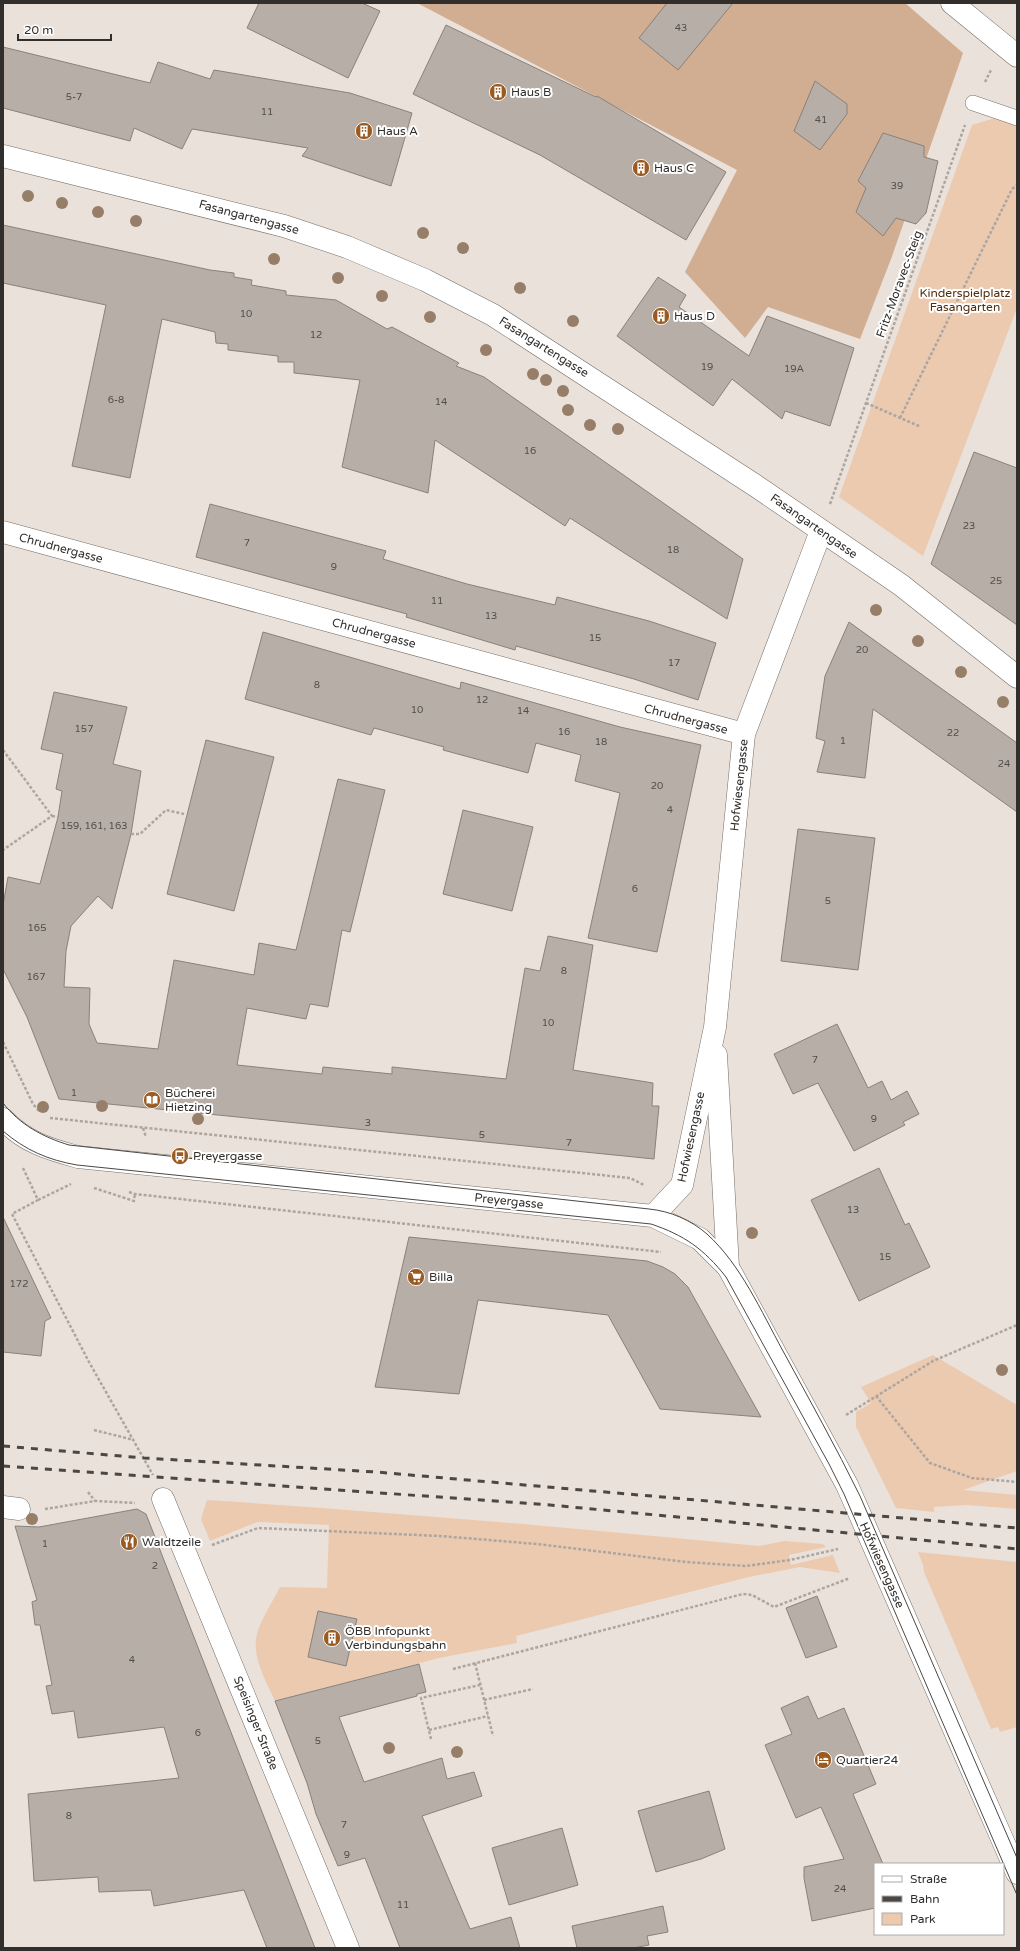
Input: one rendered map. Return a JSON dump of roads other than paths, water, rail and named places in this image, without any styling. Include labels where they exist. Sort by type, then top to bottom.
[{"type":"main road","points":[[952,3],[1011,51]]},
{"type":"main road","name":"Fasangartengasse","points":[[3,156],[284,226],[347,246],[425,280],[493,315],[756,486],[900,585],[1017,677]]},
{"type":"main road","name":"Hofwiesengasse","points":[[821,531],[744,734],[715,1027],[682,1185],[653,1216],[700,1239],[728,1267],[847,1485],[1017,1873]]},
{"type":"main road","name":"Chrudnergasse","points":[[3,532],[744,734]]},
{"type":"main road","name":"Hofwiesengasse","points":[[715,1027],[728,1267]]},
{"type":"main road","name":"Preyergasse","points":[[3,1119],[41,1147],[78,1157],[653,1216]]},
{"type":"main road","name":"Speisinger Straße","points":[[164,1502],[348,1948]]},
{"type":"lane","points":[[973,102],[1017,118]]},
{"type":"tram line","points":[[3,1103],[24,1124],[41,1134],[69,1145],[657,1210],[687,1220],[701,1229],[719,1246],[750,1289],[851,1478],[1017,1858]]},
{"type":"tram line","points":[[3,1131],[28,1149],[56,1160],[77,1165],[651,1224],[674,1233],[693,1244],[710,1258],[726,1277],[829,1464],[844,1494],[1003,1863]]},
{"type":"tram line","points":[[1004,1865],[1017,1895]]},
{"type":"railway","points":[[3,1446],[144,1458],[376,1472],[1017,1528]]},
{"type":"railway","points":[[3,1466],[550,1505],[1017,1549]]},
{"type":"place","name":"Haus B","points":[[498,92]]},
{"type":"place","name":"Haus A","points":[[364,131]]},
{"type":"place","name":"Haus C","points":[[641,168]]},
{"type":"place","name":"Haus D","points":[[661,316]]},
{"type":"place","name":"Bücherei Hietzing","points":[[152,1100]]},
{"type":"place","name":"Preyergasse","points":[[180,1156]]},
{"type":"place","name":"Billa","points":[[416,1277]]},
{"type":"place","name":"Waldtzeile","points":[[129,1542]]},
{"type":"place","name":"ÖBB Infopunkt Verbindungsbahn","points":[[332,1638]]},
{"type":"place","name":"Quartier24","points":[[823,1760]]},
{"type":"park label","name":"Kinderspielplatz Fasangarten","points":[[965,300]]}]
